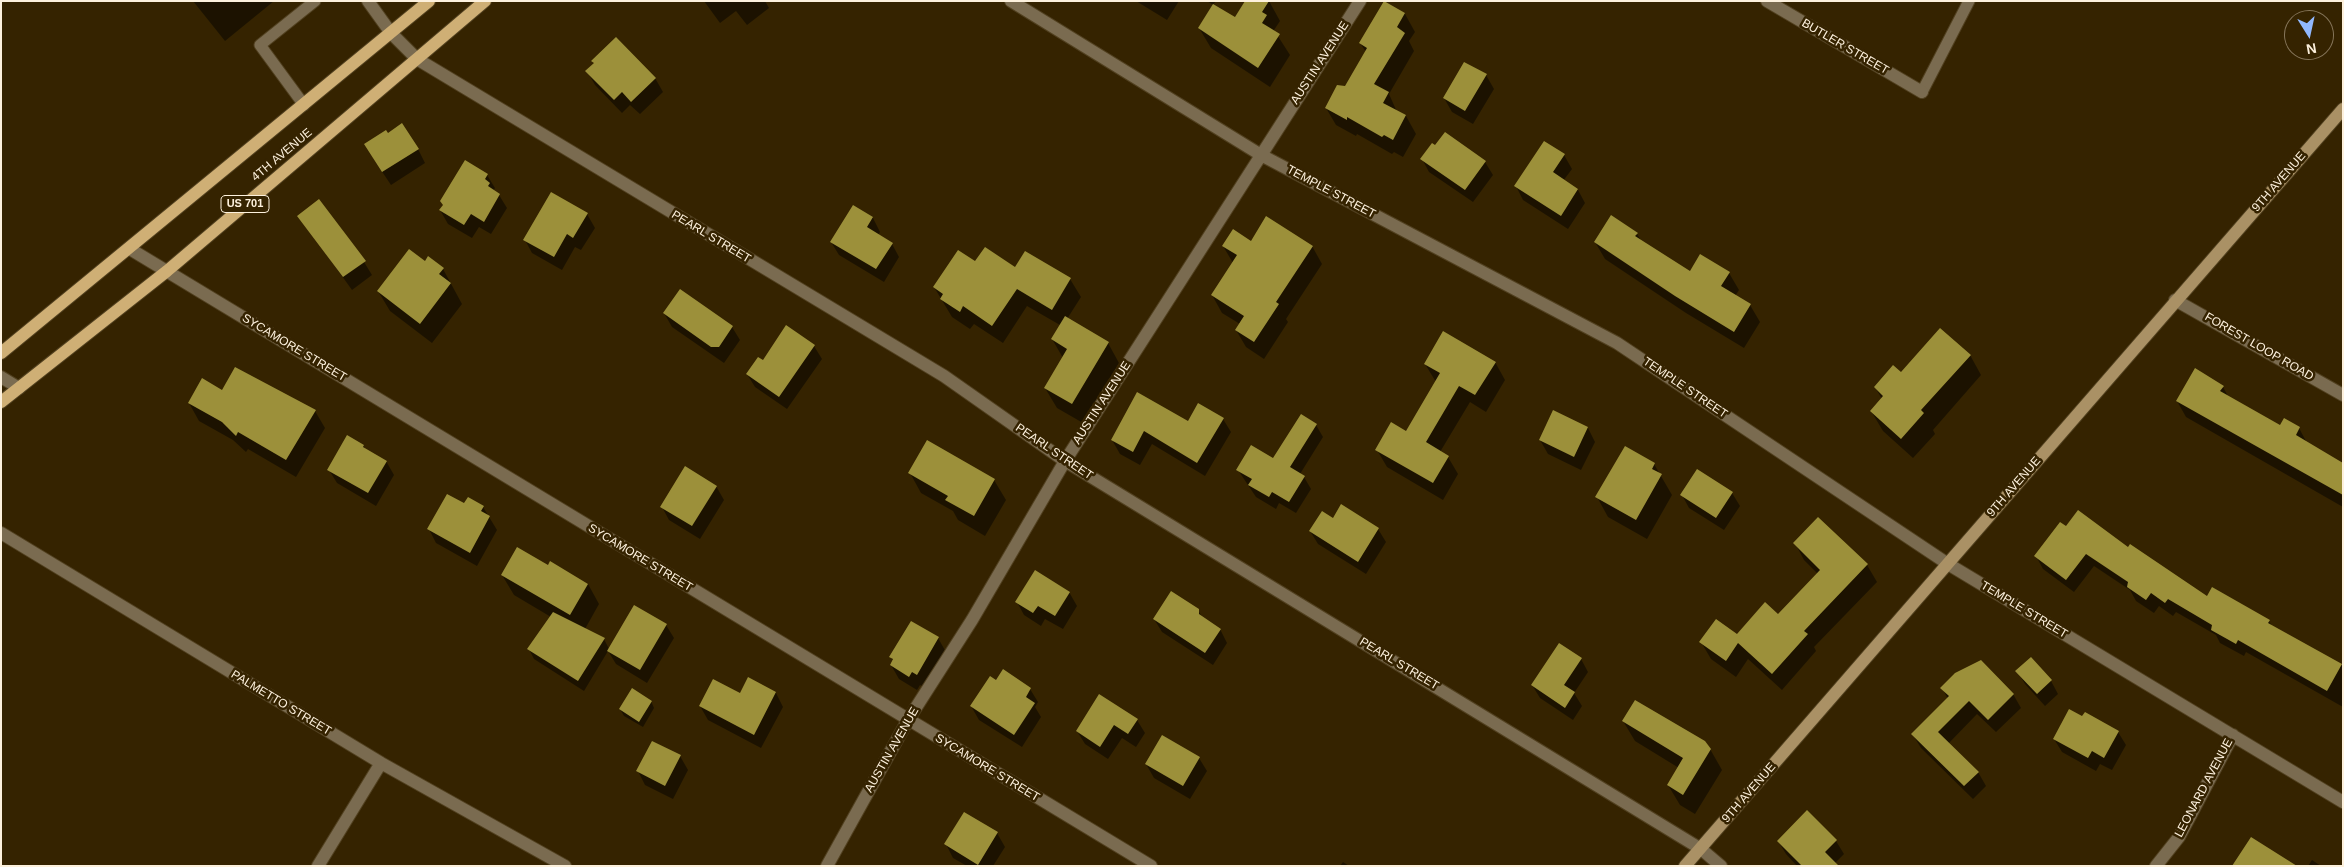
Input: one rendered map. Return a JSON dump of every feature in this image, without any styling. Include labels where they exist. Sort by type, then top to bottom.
[{"type":"main road","name":"4TH AVENUE","points":[[1,353],[130,249],[429,1]]},
{"type":"main road","name":"4TH AVENUE","points":[[1,402],[166,271],[485,1]]},
{"type":"street","name":"PEARL STREET","points":[[368,1],[391,34],[416,59],[944,376],[1065,461],[1701,849],[1721,866]]},
{"type":"street","name":"TEMPLE STREET","points":[[1011,1],[1261,155],[1617,343],[1948,564],[2343,802]]},
{"type":"street","name":"AUSTIN AVENUE","points":[[827,866],[908,720],[972,620],[1065,461],[1360,1]]},
{"type":"street","name":"BUTLER STREET","points":[[1767,1],[1922,92]]},
{"type":"street","name":"9TH AVENUE","points":[[1685,866],[2343,109]]},
{"type":"street","name":"SYCAMORE STREET","points":[[130,249],[1151,866]]},
{"type":"street","name":"FOREST LOOP ROAD","points":[[2176,300],[2343,395]]},
{"type":"street","points":[[1,377],[19,388]]},
{"type":"street","name":"PALMETTO STREET","points":[[1,533],[381,763],[565,866]]},
{"type":"street","name":"LEONARD AVENUE","points":[[2156,866],[2179,837],[2233,735]]},
{"type":"street","points":[[318,866],[381,763]]},
{"type":"lane","points":[[304,105],[260,45],[315,1]]},
{"type":"lane","points":[[1922,92],[1969,1]]},
{"type":"building","points":[[1245,1],[1269,1],[1262,12],[1267,15],[1262,23],[1280,34],[1258,68],[1198,28],[1213,4],[1235,17]]},
{"type":"building","points":[[1384,1],[1405,13],[1397,27],[1405,33],[1374,84],[1389,92],[1383,103],[1406,115],[1393,140],[1384,135],[1382,137],[1347,117],[1347,120],[1325,108],[1337,85],[1345,86],[1367,48],[1359,43]]},
{"type":"building","points":[[616,37],[656,78],[631,102],[622,92],[614,100],[585,71],[594,63],[591,61]]},
{"type":"building","points":[[1464,62],[1487,74],[1465,111],[1443,98]]},
{"type":"building","points":[[402,123],[419,149],[382,172],[364,144],[386,130],[388,133]]},
{"type":"building","points":[[1445,132],[1486,161],[1465,190],[1420,159],[1432,143],[1435,145]]},
{"type":"building","points":[[1544,141],[1565,154],[1553,172],[1578,189],[1561,216],[1514,186]]},
{"type":"building","points":[[465,160],[488,174],[485,179],[490,183],[488,186],[500,194],[484,222],[471,214],[464,225],[439,210],[443,205],[440,201]]},
{"type":"building","points":[[551,192],[588,213],[573,238],[567,234],[554,257],[523,240]]},
{"type":"building","points":[[319,199],[366,261],[343,277],[297,216]]},
{"type":"building","points":[[853,205],[873,217],[867,227],[893,243],[876,269],[830,242]]},
{"type":"building","points":[[1611,215],[1638,233],[1635,236],[1690,271],[1700,254],[1730,272],[1721,286],[1751,304],[1734,332],[1675,296],[1594,242]]},
{"type":"building","points":[[1266,216],[1313,246],[1276,302],[1279,304],[1254,342],[1235,330],[1244,316],[1211,295],[1237,255],[1222,246],[1233,229],[1251,241]]},
{"type":"building","points":[[985,247],[1015,267],[1025,251],[1071,278],[1052,310],[1017,289],[992,326],[963,306],[960,312],[940,299],[943,294],[933,287],[958,250],[975,261]]},
{"type":"building","points":[[409,249],[425,261],[428,256],[444,268],[439,274],[451,283],[420,324],[377,291]]},
{"type":"building","points":[[680,289],[733,326],[719,347],[711,347],[663,313]]},
{"type":"building","points":[[1065,316],[1109,342],[1072,404],[1044,388],[1067,349],[1051,339]]},
{"type":"building","points":[[786,325],[815,345],[779,397],[746,374],[758,357],[763,360]]},
{"type":"building","points":[[1940,328],[1971,355],[1921,410],[1924,413],[1901,439],[1870,411],[1883,396],[1874,387],[1893,365],[1901,372]]},
{"type":"building","points":[[1443,331],[1496,362],[1475,395],[1459,386],[1426,442],[1449,456],[1433,483],[1375,450],[1391,422],[1406,431],[1440,373],[1424,364]]},
{"type":"building","points":[[235,367],[316,410],[286,460],[238,432],[236,436],[222,422],[188,403],[202,378],[222,390]]},
{"type":"building","points":[[2195,368],[2224,386],[2220,391],[2280,425],[2284,418],[2300,427],[2296,435],[2343,463],[2343,495],[2176,401]]},
{"type":"building","points":[[1137,392],[1188,421],[1198,403],[1224,418],[1197,463],[1144,431],[1133,452],[1111,440]]},
{"type":"building","points":[[1553,410],[1588,427],[1574,457],[1539,440]]},
{"type":"building","points":[[1301,414],[1317,424],[1290,467],[1305,476],[1289,502],[1272,492],[1269,497],[1248,485],[1252,479],[1236,470],[1251,445],[1273,458]]},
{"type":"building","points":[[347,435],[387,461],[368,493],[327,470]]},
{"type":"building","points":[[927,440],[995,479],[974,516],[945,500],[948,496],[908,473]]},
{"type":"building","points":[[1625,446],[1655,463],[1652,469],[1662,474],[1636,520],[1595,497]]},
{"type":"building","points":[[685,466],[717,486],[692,526],[660,507]]},
{"type":"building","points":[[1697,469],[1733,492],[1716,518],[1680,495]]},
{"type":"building","points":[[447,494],[464,503],[468,497],[484,506],[481,511],[490,516],[470,553],[427,529]]},
{"type":"building","points":[[1341,504],[1379,528],[1358,562],[1309,531],[1322,511],[1333,518]]},
{"type":"building","points":[[2078,510],[2128,547],[2130,544],[2207,596],[2212,587],[2270,620],[2268,623],[2342,664],[2327,691],[2238,640],[2236,644],[2211,630],[2212,625],[2168,599],[2165,603],[2151,593],[2146,600],[2127,587],[2128,582],[2086,554],[2066,580],[2034,556],[2060,522],[2066,526]]},
{"type":"building","points":[[1818,517],[1868,564],[1804,631],[1808,634],[1772,674],[1738,643],[1726,661],[1699,642],[1716,619],[1737,634],[1765,602],[1778,614],[1820,570],[1793,543]]},
{"type":"building","points":[[517,547],[548,565],[550,561],[588,584],[570,615],[501,575]]},
{"type":"building","points":[[1035,570],[1070,592],[1055,616],[1038,606],[1033,613],[1015,602]]},
{"type":"building","points":[[1171,591],[1199,609],[1199,614],[1221,629],[1205,653],[1153,619]]},
{"type":"building","points":[[634,605],[667,624],[640,670],[607,651]]},
{"type":"building","points":[[553,612],[605,638],[578,681],[527,649]]},
{"type":"building","points":[[911,621],[939,637],[917,675],[912,672],[909,677],[890,665],[893,659],[889,657]]},
{"type":"building","points":[[1559,643],[1582,658],[1564,685],[1575,692],[1565,708],[1531,685]]},
{"type":"building","points":[[2031,657],[2052,680],[2037,694],[2015,671]]},
{"type":"building","points":[[1981,660],[2014,694],[1988,720],[1969,701],[1938,732],[1979,772],[1964,786],[1911,734],[1949,696],[1940,688],[1955,673]]},
{"type":"building","points":[[1003,669],[1031,688],[1026,697],[1035,703],[1014,735],[970,706],[990,676],[996,680]]},
{"type":"building","points":[[748,677],[776,692],[754,735],[699,706],[713,679],[740,693]]},
{"type":"building","points":[[632,688],[652,701],[639,722],[619,709]]},
{"type":"building","points":[[1099,694],[1138,719],[1128,734],[1114,725],[1100,747],[1076,731]]},
{"type":"building","points":[[1635,700],[1705,741],[1711,749],[1683,795],[1667,785],[1683,758],[1622,721]]},
{"type":"building","points":[[2069,709],[2082,716],[2085,712],[2119,731],[2104,758],[2092,751],[2088,758],[2053,739]]},
{"type":"building","points":[[1162,735],[1200,757],[1183,786],[1145,764]]},
{"type":"building","points":[[652,741],[681,755],[665,786],[636,771]]},
{"type":"building","points":[[1807,810],[1837,840],[1825,852],[1839,866],[1802,866],[1777,841]]},
{"type":"building","points":[[964,812],[998,832],[978,865],[944,844]]},
{"type":"building","points":[[2251,837],[2297,866],[2232,866]]}]
